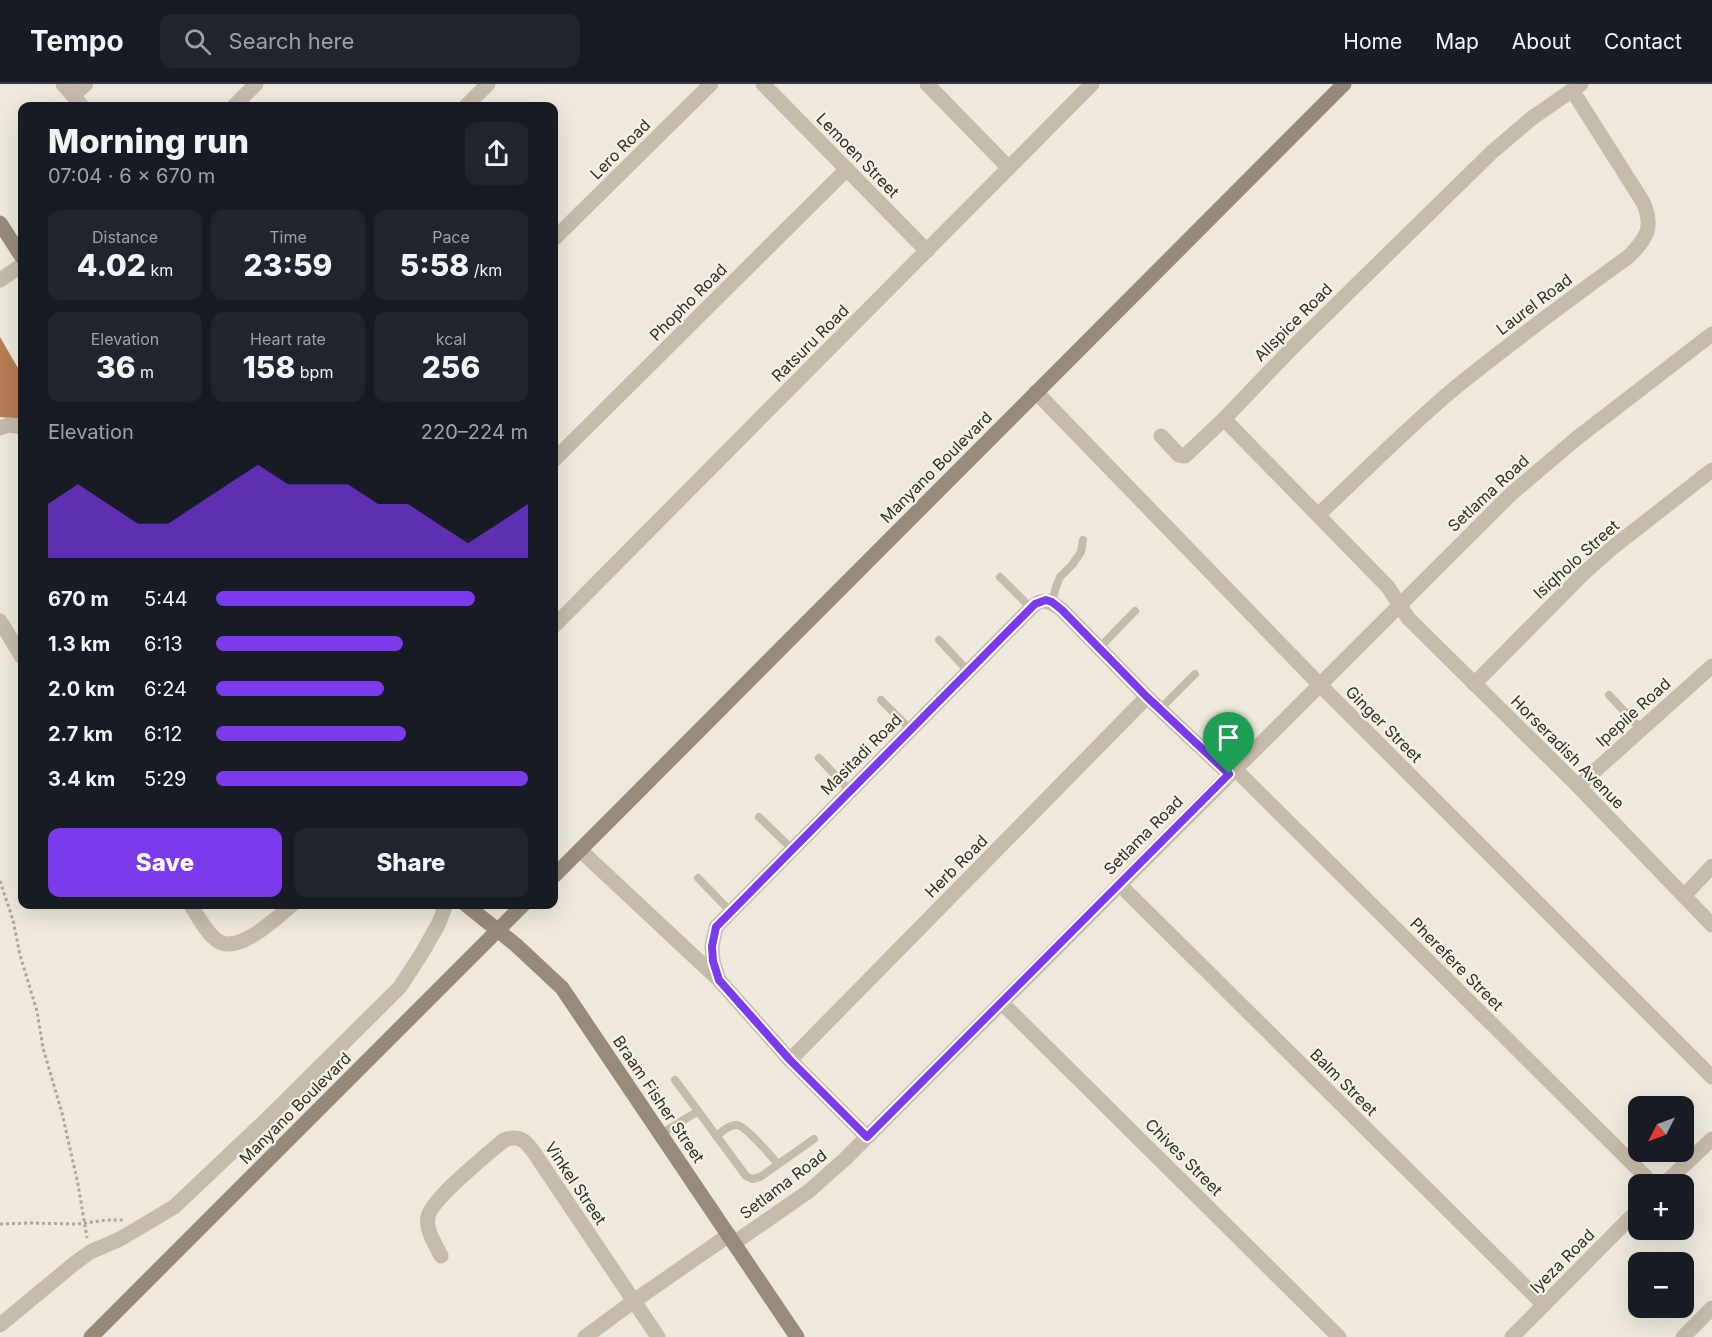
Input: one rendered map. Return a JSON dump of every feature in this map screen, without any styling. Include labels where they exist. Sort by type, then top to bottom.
[{"type":"street","points":[[72,95],[86,84]]},
{"type":"street","points":[[238,102],[256,84]]},
{"type":"street","points":[[470,102],[488,84]]},
{"type":"street","name":"Lero Road","points":[[558,235],[711,84]]},
{"type":"street","name":"Lemoen Street","points":[[763,84],[927,251]]},
{"type":"street","points":[[928,84],[1008,167]]},
{"type":"street","name":"Ratsuru Road","points":[[558,622],[1092,84]]},
{"type":"street","name":"Manyano Boulevard","points":[[558,872],[1344,84]]},
{"type":"street","name":"Allspice Road","points":[[1161,436],[1179,455],[1185,456],[1492,152],[1526,123],[1577,87]]},
{"type":"street","name":"Laurel Road","points":[[1318,515],[1407,430],[1455,388],[1628,257],[1643,241],[1648,232],[1649,222],[1644,202],[1577,87]]},
{"type":"street","name":"Phopho Road","points":[[558,456],[847,169]]},
{"type":"street","points":[[0,223],[18,251]]},
{"type":"street","points":[[0,280],[18,268]]},
{"type":"street","name":"Setlama Road","points":[[585,1337],[634,1301],[809,1191],[1002,1003],[1493,511],[1532,475],[1712,334]]},
{"type":"street","name":"Ginger Street","points":[[1036,392],[1320,685],[1712,1077]]},
{"type":"street","points":[[1224,419],[1388,587],[1400,604]]},
{"type":"street","points":[[0,428],[9,425],[18,426]]},
{"type":"street","name":"Isiqholo Street","points":[[1474,684],[1583,574],[1612,548],[1712,470]]},
{"type":"street","name":"Masitadi Road","points":[[867,1137],[790,1060],[719,980],[713,961],[712,946],[716,927],[1031,608],[1046,600],[1052,602]]},
{"type":"street","points":[[1052,602],[1147,697],[1232,772]]},
{"type":"street","name":"Horseradish Avenue","points":[[1400,604],[1408,618],[1578,786],[1712,925]]},
{"type":"street","points":[[0,621],[18,650]]},
{"type":"street","name":"Ipepile Road","points":[[1578,786],[1712,666]]},
{"type":"street","name":"Herb Road","points":[[790,1060],[1147,697]]},
{"type":"street","name":"Pherefere Street","points":[[1232,772],[1643,1174]]},
{"type":"street","points":[[580,850],[719,980]]},
{"type":"street","points":[[1684,896],[1712,866]]},
{"type":"street","name":"Balm Street","points":[[1120,885],[1544,1305]]},
{"type":"street","points":[[193,909],[209,933],[217,940],[233,945],[251,937],[287,909]]},
{"type":"street","points":[[0,1325],[90,1252],[120,1239],[174,1207],[400,987],[439,923],[444,909]]},
{"type":"street","name":"Braam Fisher Street","points":[[471,909],[533,960],[562,988],[797,1337]]},
{"type":"street","name":"Manyano Boulevard","points":[[91,1337],[519,909]]},
{"type":"street","name":"Chives Street","points":[[1002,1003],[1339,1337]]},
{"type":"street","name":"Vinkel Street","points":[[441,1256],[431,1235],[427,1218],[436,1201],[504,1140],[512,1137],[520,1138],[535,1154],[634,1301]]},
{"type":"street","points":[[1675,1174],[1712,1139]]},
{"type":"street","name":"Iyeza Road","points":[[1512,1337],[1628,1220]]},
{"type":"street","points":[[634,1301],[658,1337]]},
{"type":"street","points":[[1683,1337],[1712,1308]]},
{"type":"lane","points":[[1052,602],[1060,577],[1081,552],[1083,540]]},
{"type":"lane","points":[[1000,577],[1031,608]]},
{"type":"lane","points":[[1099,648],[1135,611]]},
{"type":"lane","points":[[939,640],[968,671]]},
{"type":"lane","points":[[1160,709],[1195,674]]},
{"type":"lane","points":[[1609,695],[1641,729]]},
{"type":"lane","points":[[881,700],[910,729]]},
{"type":"lane","points":[[819,758],[850,791]]},
{"type":"lane","points":[[759,817],[792,849]]},
{"type":"lane","points":[[698,878],[731,912]]},
{"type":"lane","points":[[675,1080],[746,1176],[752,1179],[760,1177],[814,1139]]},
{"type":"lane","points":[[661,1134],[698,1111]]},
{"type":"lane","points":[[716,1136],[730,1126],[737,1125],[745,1129],[778,1164]]},
{"type":"path","points":[[0,882],[13,920],[20,955],[37,1011],[43,1048],[62,1113],[90,1252]]},
{"type":"path","points":[[0,1224],[85,1223],[107,1220],[128,1220],[146,1224]]},
{"type":"building","points":[[0,337],[18,368],[18,419],[0,417]]},
{"type":"route","points":[[1046,600],[1062,610],[1147,697],[1229,774],[867,1137],[790,1060],[719,980],[713,961],[712,946],[716,927],[1035,604],[1046,600]]}]
